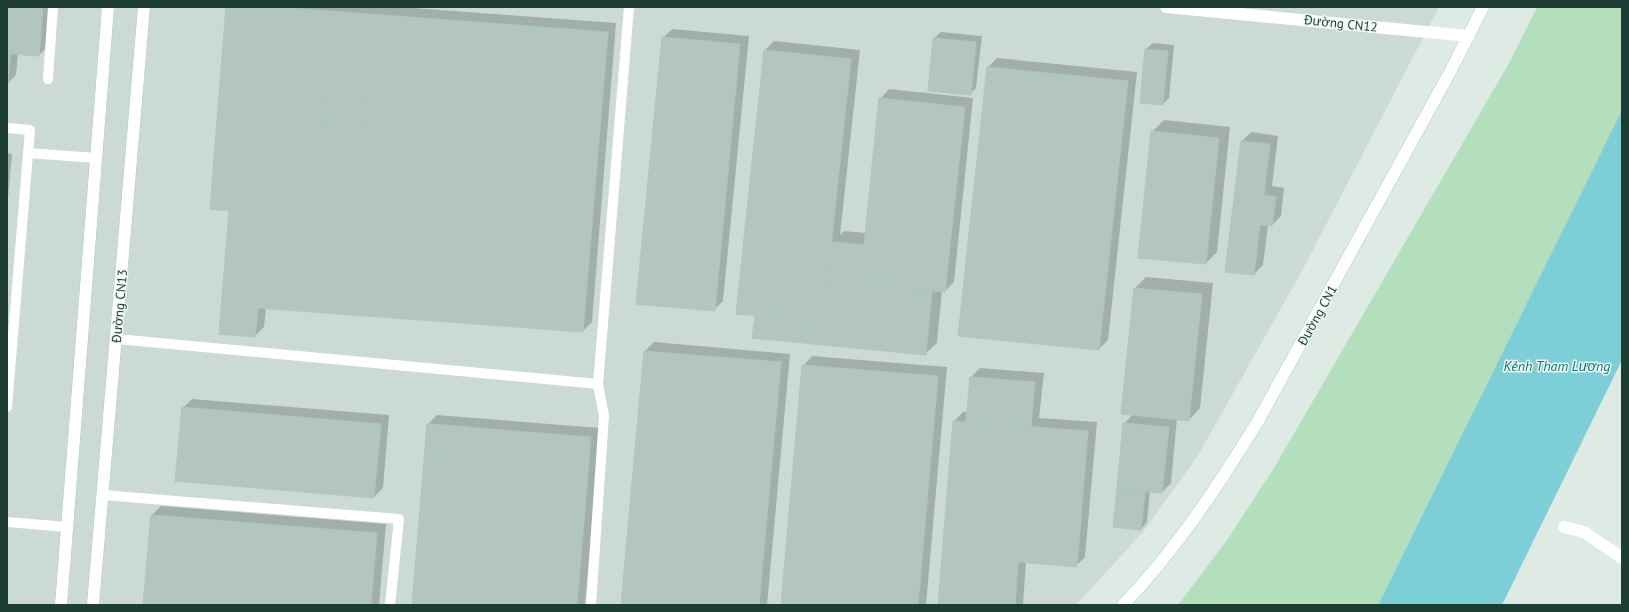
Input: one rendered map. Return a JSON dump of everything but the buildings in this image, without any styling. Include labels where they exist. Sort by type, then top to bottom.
[{"type":"street","points":[[61,605],[108,7]]},
{"type":"street","name":"Đường CN13","points":[[93,605],[144,7]]},
{"type":"street","name":"Đường CN12","points":[[1166,7],[1207,9],[1469,36]]},
{"type":"street","name":"Đường CN1","points":[[1123,605],[1163,560],[1190,526],[1258,421],[1450,72],[1482,7]]},
{"type":"street","points":[[1564,527],[1584,532],[1622,558]]},
{"type":"lane","points":[[48,79],[53,7]]},
{"type":"lane","points":[[591,605],[604,416],[598,384],[629,7]]},
{"type":"lane","points":[[7,128],[30,130],[7,407]]},
{"type":"lane","points":[[28,152],[96,158]]},
{"type":"lane","points":[[116,339],[598,384]]},
{"type":"lane","points":[[102,495],[399,519],[390,605]]},
{"type":"lane","points":[[7,522],[67,527]]},
{"type":"shaded area","points":[[7,7],[1439,7],[1302,271],[1197,457],[1143,532],[1076,605],[7,605]]},
{"type":"green space","points":[[1537,7],[1622,7],[1622,110],[1378,605],[1178,605],[1227,540],[1274,468],[1508,65]]},
{"type":"water","name":"Kênh Tham Lương","points":[[1622,110],[1622,360],[1502,605],[1378,605]]}]
